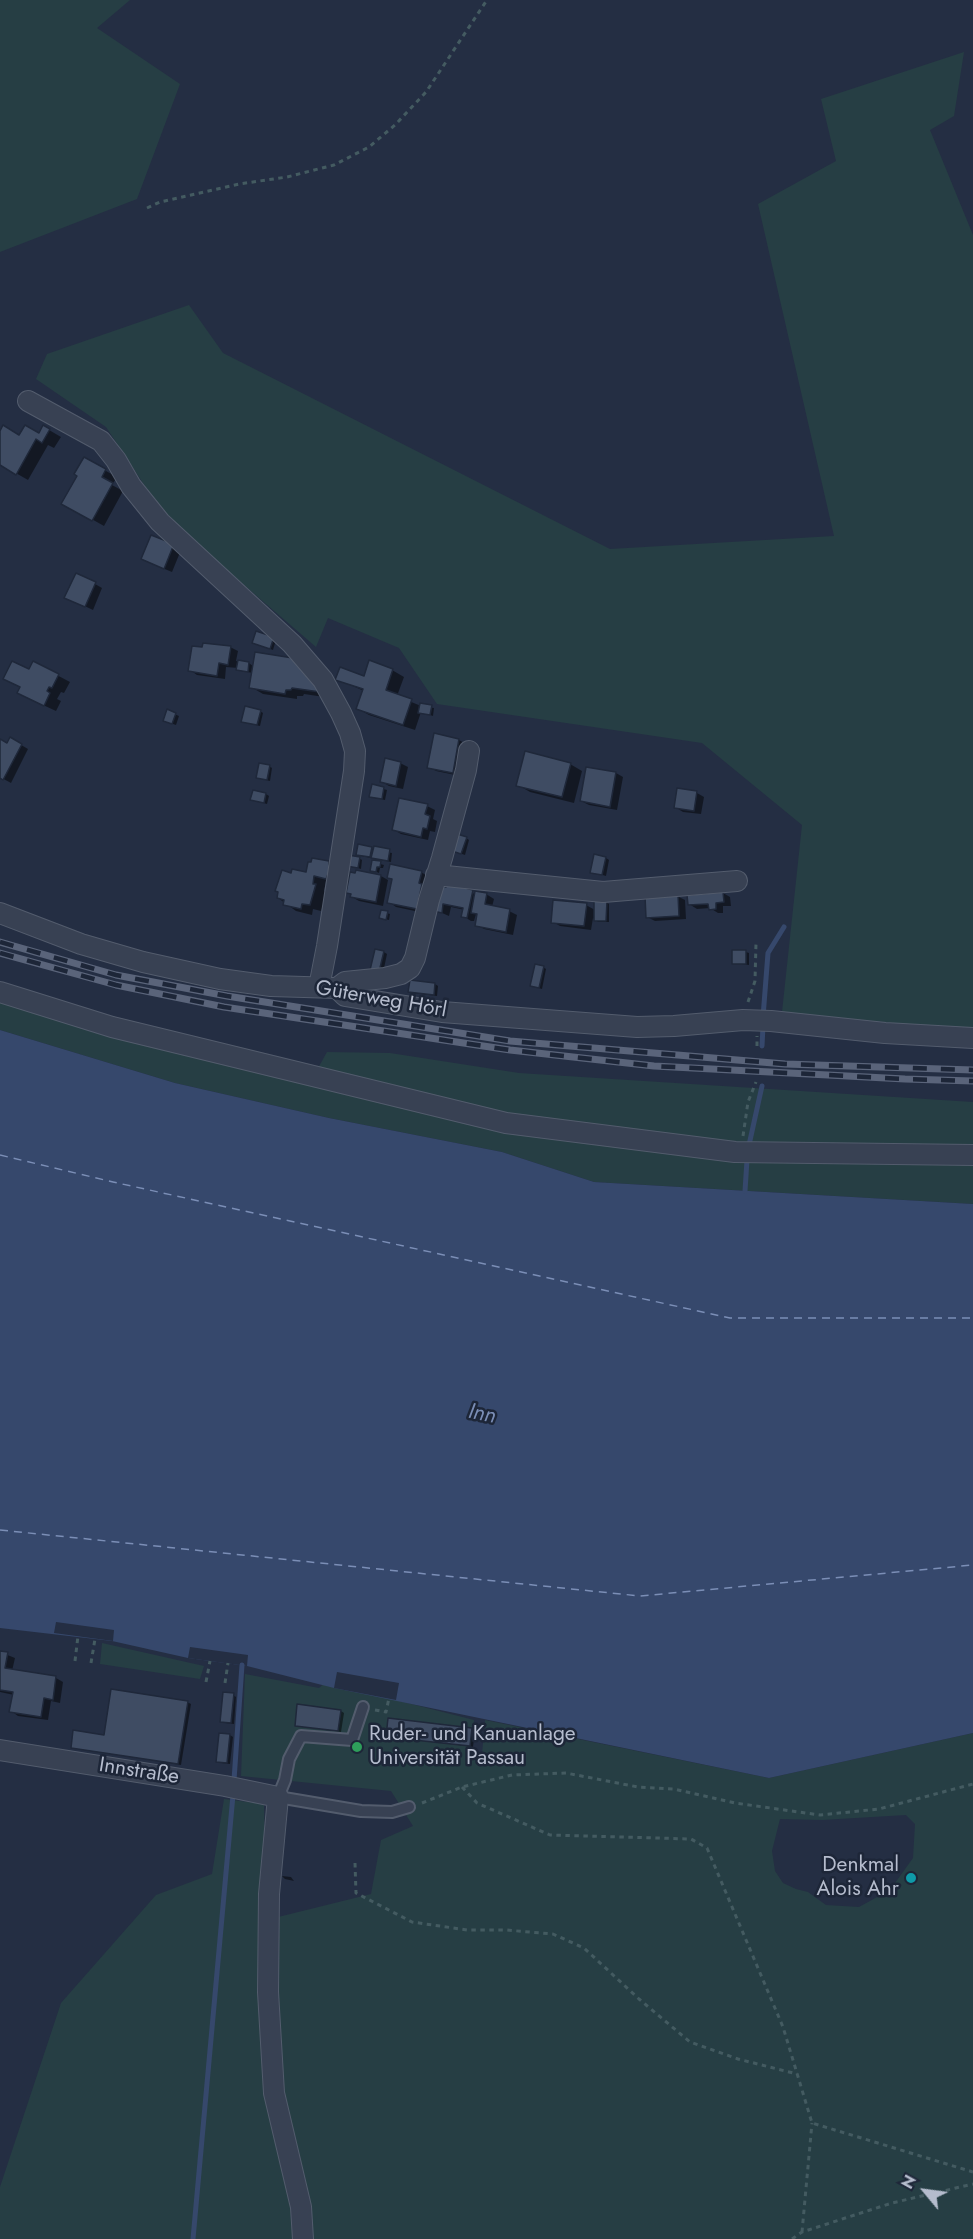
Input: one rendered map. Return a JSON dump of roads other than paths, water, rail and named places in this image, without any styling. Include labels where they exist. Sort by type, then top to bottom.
[{"type":"street","points":[[28,401],[101,441],[116,460],[131,486],[160,522],[292,644],[323,680],[341,713],[355,751],[354,771],[327,946],[328,988],[345,982],[385,978],[401,974],[410,968],[466,770],[469,752]]},
{"type":"street","points":[[436,875],[603,892],[736,881]]},
{"type":"street","name":"Güterweg Hörl","points":[[0,913],[81,944],[144,962],[220,979],[271,986],[328,988],[345,996],[373,1002],[442,1012],[646,1027],[743,1020],[771,1021],[885,1033],[973,1038]]},
{"type":"street","points":[[0,992],[112,1027],[506,1123],[741,1152],[973,1155]]},
{"type":"street","name":"Innstraße","points":[[0,1750],[225,1786],[279,1797]]},
{"type":"street","points":[[279,1797],[269,1893],[268,1992],[274,2093],[301,2207],[303,2239]]},
{"type":"lane","points":[[363,1707],[352,1740],[301,1736],[289,1759],[279,1797],[361,1811],[392,1812],[409,1807]]},
{"type":"water","name":"Inn","points":[[0,1030],[175,1083],[329,1118],[502,1152],[594,1182],[973,1204],[973,1733],[769,1778],[334,1688],[247,1666],[188,1658],[112,1641],[0,1628]]},
{"type":"waterway","points":[[763,1017],[768,953],[784,927]]},
{"type":"waterway","points":[[762,1046],[763,1026]]},
{"type":"waterway","points":[[749,1145],[762,1086]]},
{"type":"waterway","points":[[745,1191],[747,1160]]},
{"type":"waterway","points":[[234,1780],[242,1665]]},
{"type":"waterway","points":[[193,2239],[233,1795]]},
{"type":"railway","points":[[0,942],[116,975],[227,996],[510,1041],[785,1064],[973,1070]]},
{"type":"railway","points":[[0,953],[116,985],[224,1007],[510,1050],[654,1066],[973,1081]]},
{"type":"place","name":"Ruder- und Kanuanlage Universität Passau","points":[[357,1747]]},
{"type":"place","name":"Denkmal Alois Ahr","points":[[911,1878]]}]
